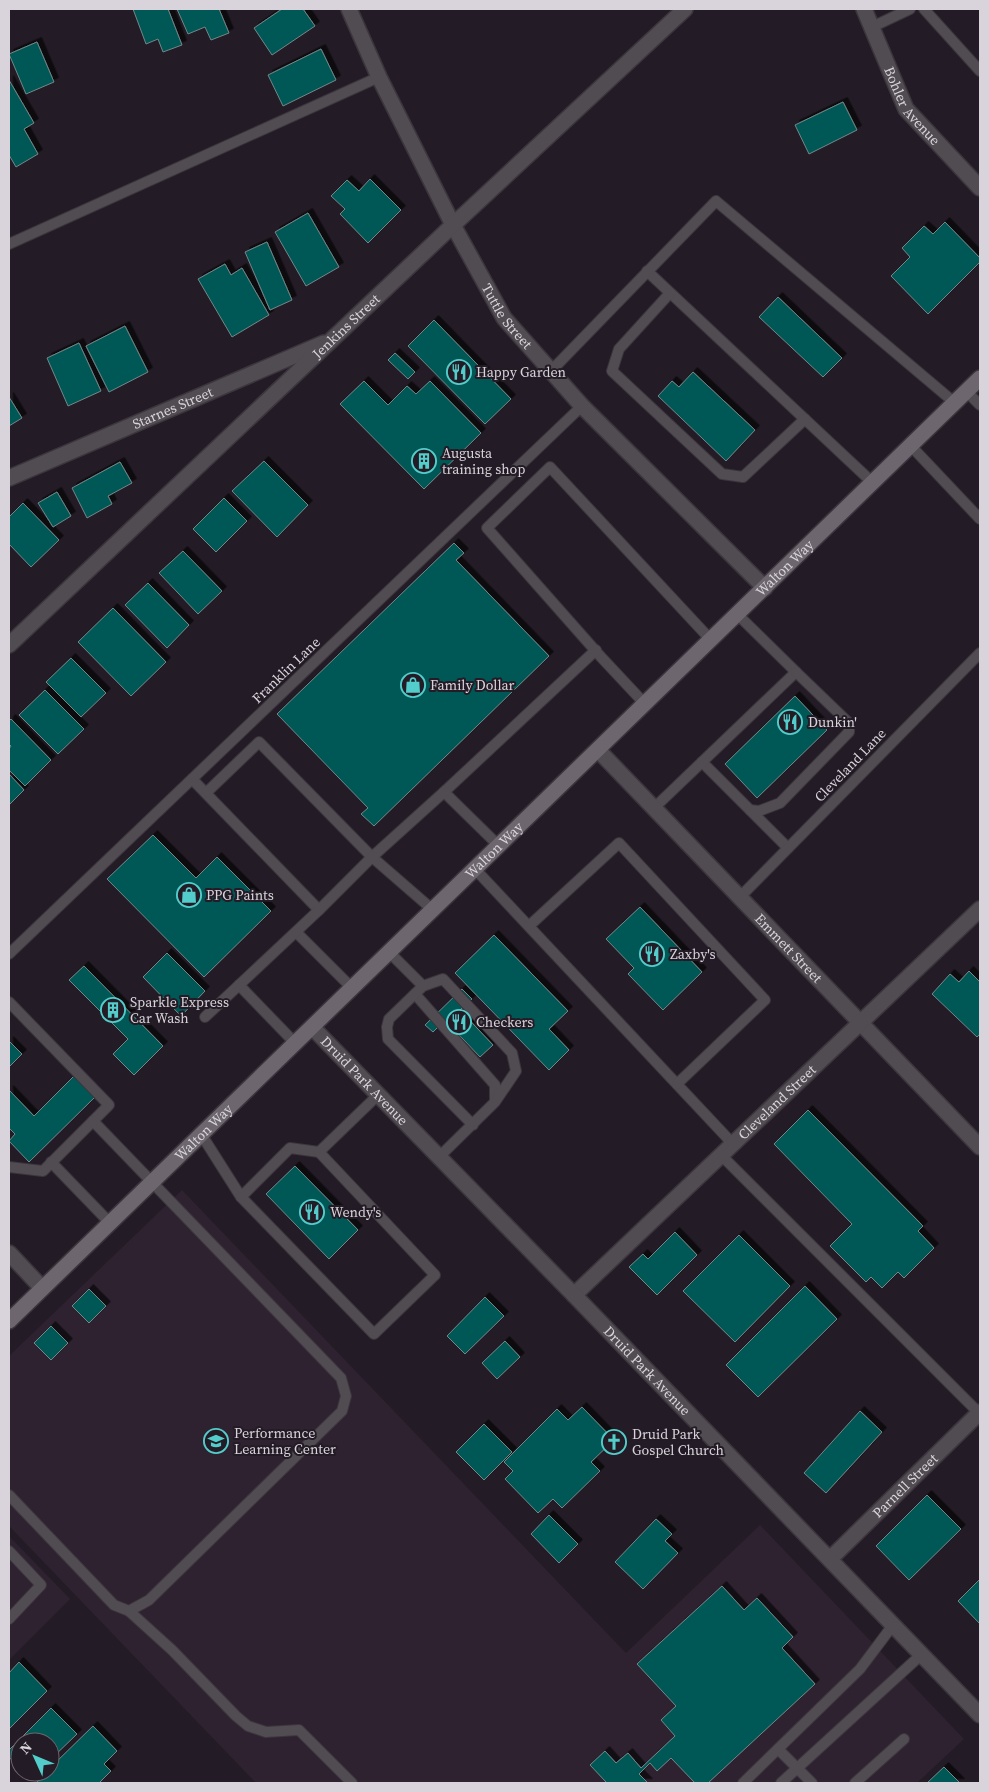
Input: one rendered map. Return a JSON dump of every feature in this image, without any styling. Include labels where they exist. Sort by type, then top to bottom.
[{"type":"main road","name":"Walton Way","points":[[9,1321],[980,378]]},
{"type":"street","name":"Tuttle Street","points":[[349,9],[379,77],[453,225],[504,318],[582,406],[765,588]]},
{"type":"street","name":"Jenkins Street","points":[[9,645],[453,225],[685,9]]},
{"type":"street","name":"Bohler Avenue","points":[[864,9],[906,109],[980,188]]},
{"type":"street","name":"Starnes Street","points":[[9,478],[334,338]]},
{"type":"street","name":"Emmett Street","points":[[598,750],[980,1147]]},
{"type":"street","name":"Cleveland Street","points":[[574,1295],[980,909]]},
{"type":"street","name":"Druid Park Avenue","points":[[312,1027],[980,1715]]},
{"type":"street","points":[[9,1253],[42,1288]]},
{"type":"street","name":"Parnell Street","points":[[830,1559],[980,1413]]},
{"type":"lane","points":[[872,27],[910,9]]},
{"type":"lane","points":[[924,9],[980,71]]},
{"type":"lane","points":[[9,244],[379,77]]},
{"type":"lane","points":[[551,371],[716,201],[955,403]]},
{"type":"lane","points":[[647,271],[873,483]]},
{"type":"lane","points":[[670,293],[618,349],[612,371],[722,474],[743,477],[805,420]]},
{"type":"lane","points":[[967,392],[980,405]]},
{"type":"lane","name":"Franklin Lane","points":[[9,954],[582,406]]},
{"type":"lane","points":[[911,446],[980,519]]},
{"type":"lane","points":[[645,704],[486,528],[550,467],[711,640]]},
{"type":"lane","points":[[737,614],[849,723],[850,732],[780,803],[760,811],[750,810]]},
{"type":"lane","points":[[205,1017],[319,910],[372,857],[596,650]]},
{"type":"lane","name":"Cleveland Lane","points":[[740,897],[980,653]]},
{"type":"lane","points":[[654,808],[796,672]]},
{"type":"lane","points":[[206,793],[259,742],[372,857],[433,910]]},
{"type":"lane","points":[[702,762],[788,848]]},
{"type":"lane","points":[[192,779],[319,910]]},
{"type":"lane","points":[[444,792],[499,846]]},
{"type":"lane","points":[[529,926],[619,843],[765,1000],[677,1084]]},
{"type":"lane","points":[[475,869],[733,1144]]},
{"type":"lane","points":[[296,932],[352,988]]},
{"type":"lane","points":[[389,952],[495,1085],[495,1102]]},
{"type":"lane","points":[[438,1157],[473,1124],[495,1102],[516,1071],[512,1053],[443,978],[419,990],[389,1019],[387,1027],[388,1039],[473,1124]]},
{"type":"lane","points":[[239,985],[295,1043]]},
{"type":"lane","points":[[9,1002],[109,1105],[42,1171],[9,1167]]},
{"type":"lane","points":[[319,1152],[378,1095]]},
{"type":"lane","points":[[93,1121],[341,1378],[346,1396],[342,1411],[149,1600],[130,1610]]},
{"type":"lane","points":[[202,1134],[241,1197],[374,1334],[435,1275],[319,1152],[290,1148],[241,1197]]},
{"type":"lane","points":[[721,1155],[980,1413]]},
{"type":"lane","points":[[51,1162],[110,1222]]},
{"type":"lane","points":[[9,1495],[114,1605],[130,1610],[236,1716],[248,1726],[266,1732],[299,1730],[352,1783]]},
{"type":"lane","points":[[9,1551],[41,1585],[9,1619]]},
{"type":"lane","points":[[742,1783],[860,1668],[893,1625]]},
{"type":"lane","points":[[782,1783],[922,1654]]},
{"type":"lane","points":[[856,1783],[904,1739]]},
{"type":"lane","points":[[778,1749],[812,1783]]},
{"type":"shaded area","name":"Performance Learning Center","points":[[182,1190],[626,1653],[760,1525],[964,1739],[917,1783],[256,1783],[9,1526],[9,1356]]},
{"type":"shaded area","points":[[9,1536],[70,1599],[9,1660]]},
{"type":"building","points":[[133,9],[168,9],[182,45],[163,52],[158,39],[146,44]]},
{"type":"building","points":[[177,9],[219,9],[229,33],[211,40],[205,27],[188,34]]},
{"type":"building","points":[[282,9],[303,9],[315,26],[272,55],[254,28]]},
{"type":"building","points":[[37,42],[54,82],[26,94],[9,54]]},
{"type":"building","points":[[321,49],[336,80],[283,106],[268,75]]},
{"type":"building","points":[[9,80],[34,123],[24,129],[38,154],[16,167],[9,155]]},
{"type":"building","points":[[843,102],[857,130],[809,154],[795,125]]},
{"type":"building","points":[[370,179],[401,210],[368,243],[340,214],[345,209],[331,196],[347,180],[359,191]]},
{"type":"building","points":[[308,213],[339,267],[306,286],[275,232]]},
{"type":"building","points":[[945,222],[980,258],[980,262],[928,314],[891,276],[910,257],[902,248],[924,226],[933,234]]},
{"type":"building","points":[[267,242],[292,300],[270,310],[245,252]]},
{"type":"building","points":[[225,264],[231,275],[242,268],[269,315],[232,337],[198,279]]},
{"type":"building","points":[[778,297],[842,358],[823,377],[759,317]]},
{"type":"building","name":"Happy Garden","points":[[434,320],[511,399],[485,424],[408,346]]},
{"type":"building","points":[[125,326],[148,372],[109,392],[86,346]]},
{"type":"building","points":[[79,343],[101,391],[68,406],[47,358]]},
{"type":"building","points":[[395,353],[415,372],[408,379],[388,360]]},
{"type":"building","points":[[693,372],[755,430],[726,461],[658,396],[672,381],[679,387]]},
{"type":"building","name":"Augusta training shop","points":[[364,381],[388,405],[407,386],[416,394],[430,381],[481,433],[424,489],[340,404]]},
{"type":"building","points":[[9,397],[22,418],[9,426]]},
{"type":"building","points":[[264,461],[308,505],[277,537],[232,491]]},
{"type":"building","points":[[120,462],[132,483],[108,496],[112,504],[87,518],[72,488]]},
{"type":"building","points":[[57,492],[71,516],[53,527],[38,503]]},
{"type":"building","points":[[224,498],[247,521],[216,552],[193,529]]},
{"type":"building","points":[[23,503],[59,540],[31,567],[9,544],[9,517]]},
{"type":"building","name":"Family Dollar","points":[[454,543],[464,553],[456,560],[549,656],[374,826],[361,814],[368,808],[277,714]]},
{"type":"building","points":[[183,551],[222,591],[198,614],[159,573]]},
{"type":"building","points":[[148,583],[189,625],[167,648],[125,605]]},
{"type":"building","points":[[113,608],[166,662],[131,696],[78,642]]},
{"type":"building","points":[[71,658],[106,693],[81,717],[46,682]]},
{"type":"building","points":[[45,690],[84,729],[58,754],[19,715]]},
{"type":"building","points":[[795,696],[827,730],[757,798],[725,764]]},
{"type":"building","points":[[11,719],[51,760],[25,786],[9,770],[9,749],[11,746],[9,744],[9,721]]},
{"type":"building","points":[[9,774],[24,790],[9,805]]},
{"type":"building","name":"PPG Paints","points":[[153,835],[196,878],[217,857],[271,911],[204,977],[107,879]]},
{"type":"building","name":"Zaxby's","points":[[640,907],[702,972],[663,1010],[628,974],[634,968],[606,939]]},
{"type":"building","points":[[494,935],[568,1011],[549,1029],[569,1050],[549,1070],[455,973]]},
{"type":"building","points":[[167,953],[205,991],[181,1016],[143,977]]},
{"type":"building","name":"Sparkle Express Car Wash","points":[[84,966],[163,1046],[134,1075],[113,1054],[128,1039],[69,980]]},
{"type":"building","points":[[969,971],[980,982],[980,1034],[977,1037],[932,994],[950,974],[959,982]]},
{"type":"building","name":"Checkers","points":[[462,989],[472,999],[460,1010],[493,1045],[480,1057],[445,1020],[433,1032],[425,1025]]},
{"type":"building","points":[[9,1041],[22,1054],[9,1067]]},
{"type":"building","points":[[74,1076],[95,1097],[29,1162],[9,1141],[15,1134],[9,1128],[9,1090],[34,1116]]},
{"type":"building","points":[[808,1110],[923,1226],[918,1231],[934,1248],[904,1278],[898,1272],[882,1288],[871,1277],[866,1282],[830,1246],[852,1224],[774,1144]]},
{"type":"building","name":"Wendy's","points":[[295,1166],[358,1230],[329,1259],[266,1194]]},
{"type":"building","points":[[675,1232],[697,1255],[657,1295],[629,1267],[643,1254],[648,1259]]},
{"type":"building","points":[[739,1235],[790,1286],[735,1342],[683,1291]]},
{"type":"building","points":[[805,1286],[837,1319],[758,1397],[726,1365]]},
{"type":"building","points":[[89,1289],[106,1306],[89,1323],[72,1306]]},
{"type":"building","points":[[485,1297],[504,1316],[465,1354],[447,1336]]},
{"type":"building","points":[[51,1326],[68,1343],[51,1360],[34,1343]]},
{"type":"building","points":[[505,1341],[520,1357],[497,1379],[482,1363]]},
{"type":"building","points":[[582,1407],[614,1440],[591,1462],[600,1471],[562,1508],[553,1499],[538,1513],[505,1479],[513,1471],[504,1462],[557,1409],[568,1420]]},
{"type":"building","points":[[860,1411],[882,1432],[826,1493],[804,1473]]},
{"type":"building","points":[[484,1424],[512,1452],[484,1480],[456,1452]]},
{"type":"building","points":[[927,1495],[961,1529],[909,1580],[876,1546]]},
{"type":"building","points":[[549,1515],[578,1544],[559,1563],[531,1534]]},
{"type":"building","points":[[656,1519],[672,1534],[665,1541],[678,1553],[643,1589],[615,1562]]},
{"type":"building","points":[[980,1579],[980,1624],[958,1601]]},
{"type":"building","points":[[722,1586],[744,1610],[757,1598],[793,1637],[782,1648],[815,1684],[708,1783],[695,1783],[671,1758],[657,1771],[650,1763],[639,1774],[648,1783],[605,1783],[590,1765],[605,1751],[616,1763],[628,1753],[641,1768],[675,1736],[661,1720],[676,1706],[637,1664]]},
{"type":"building","points":[[19,1662],[47,1691],[9,1729],[9,1673]]},
{"type":"building","points":[[51,1708],[77,1734],[60,1750],[60,1732],[27,1732]]},
{"type":"building","points":[[93,1726],[117,1751],[104,1764],[111,1771],[99,1783],[36,1783],[60,1782],[60,1758]]},
{"type":"building","points":[[944,1767],[960,1783],[927,1783]]},
{"type":"place","name":"Happy Garden","points":[[459,372]]},
{"type":"place","name":"Augusta training shop","points":[[424,461]]},
{"type":"place","name":"Family Dollar","points":[[413,685]]},
{"type":"place","name":"Dunkin'","points":[[790,722]]},
{"type":"place","name":"PPG Paints","points":[[189,895]]},
{"type":"place","name":"Zaxby's","points":[[652,954]]},
{"type":"place","name":"Sparkle Express Car Wash","points":[[113,1010]]},
{"type":"place","name":"Checkers","points":[[459,1022]]},
{"type":"place","name":"Wendy's","points":[[312,1212]]},
{"type":"place","name":"Performance Learning Center","points":[[216,1441]]},
{"type":"place","name":"Druid Park Gospel Church","points":[[614,1442]]}]
